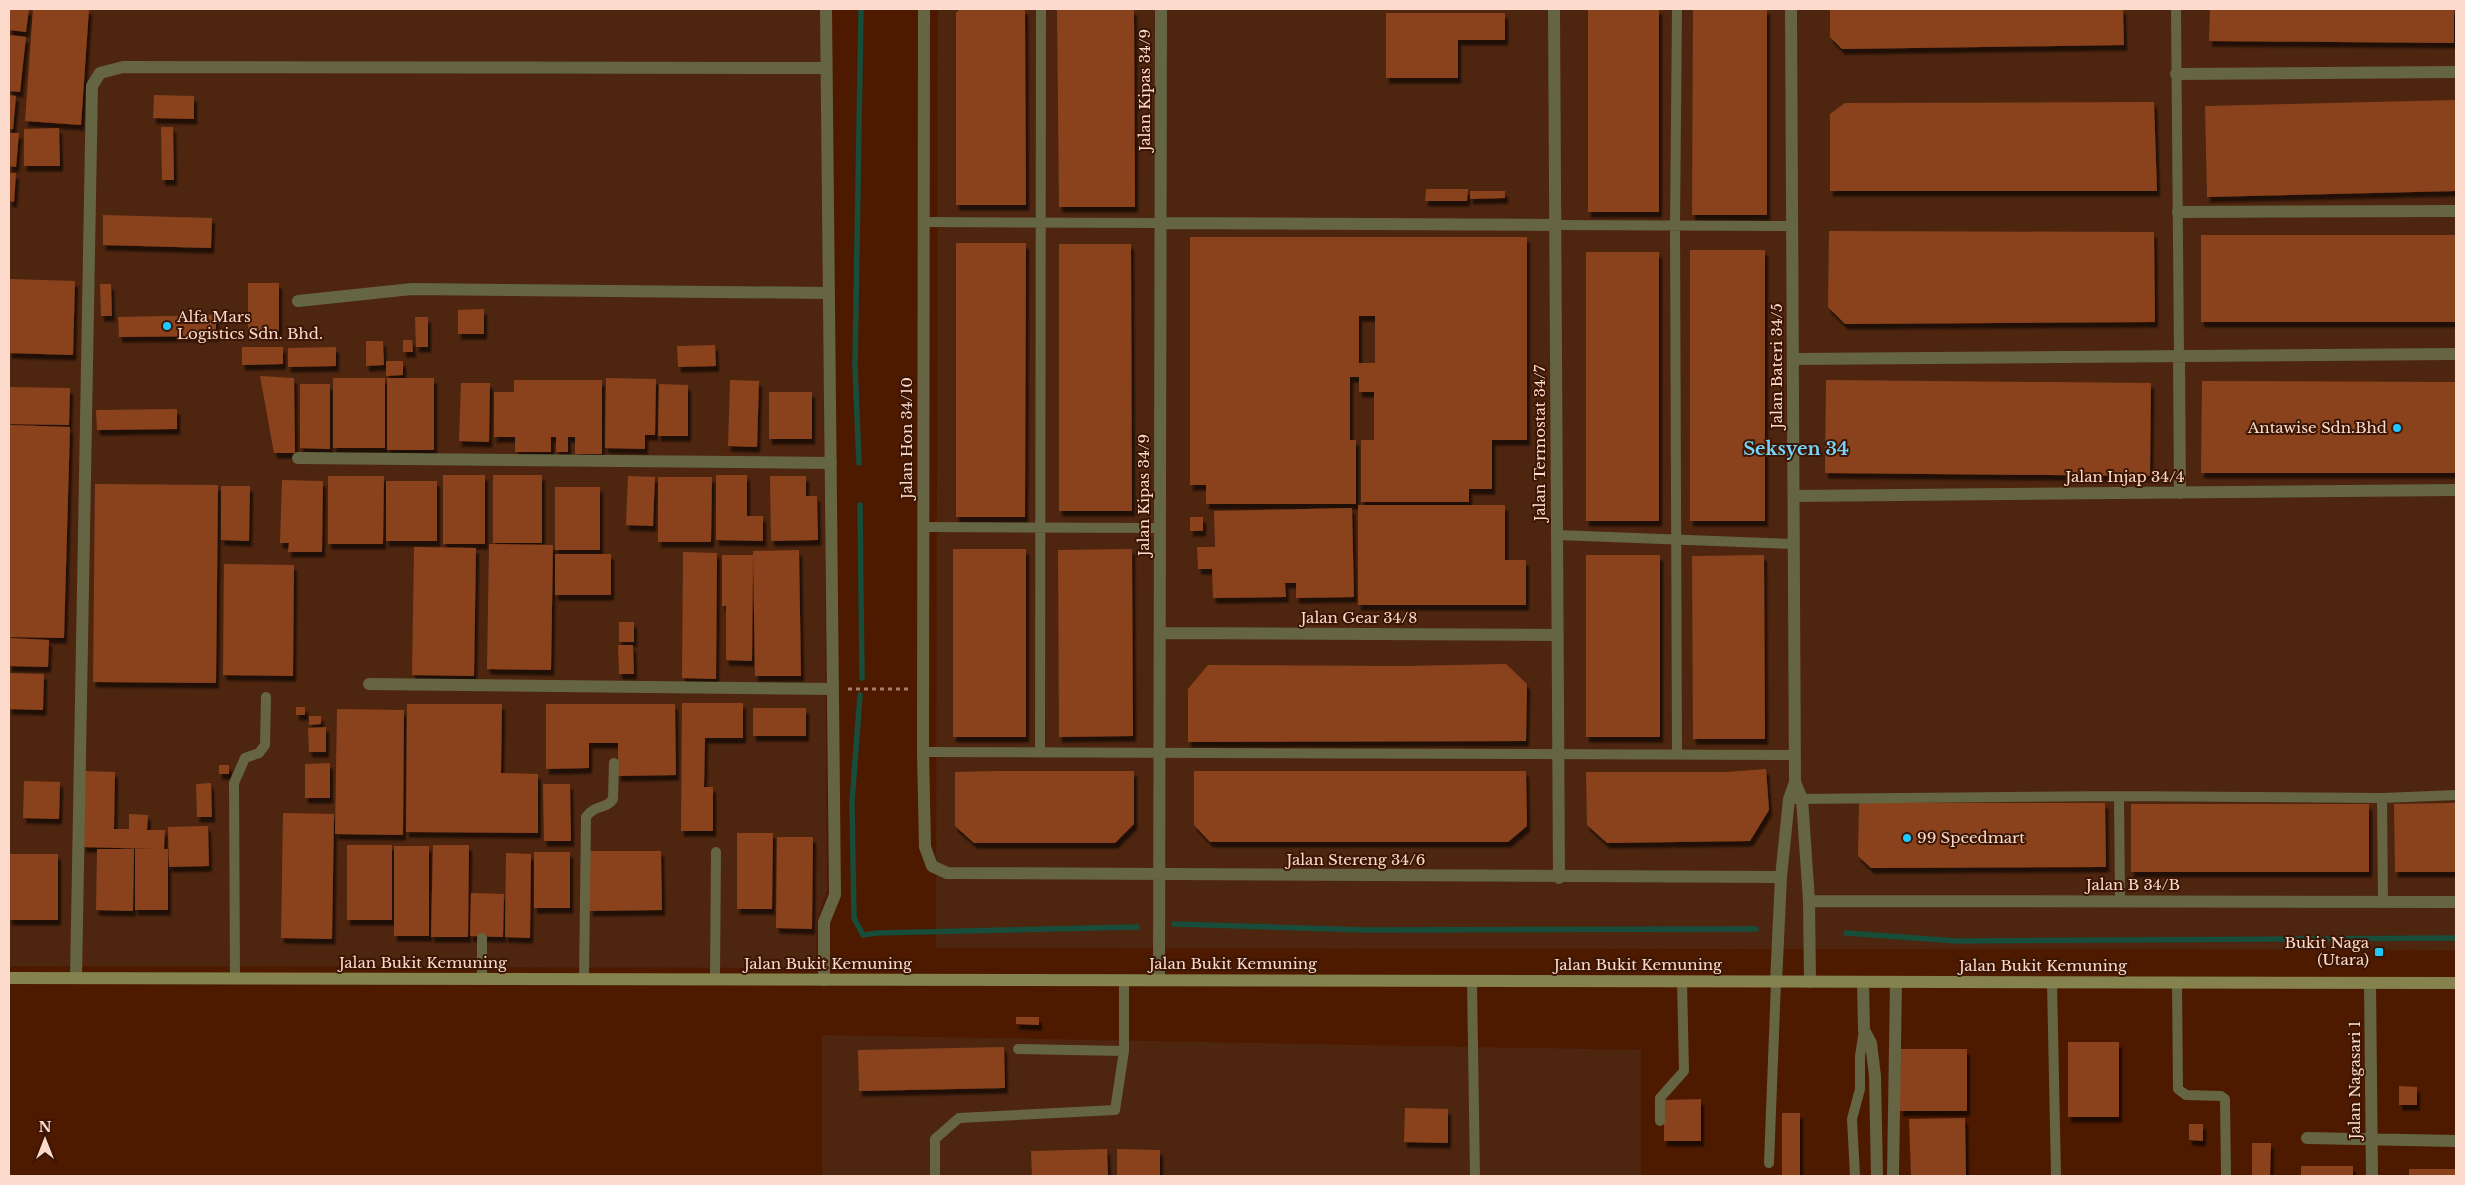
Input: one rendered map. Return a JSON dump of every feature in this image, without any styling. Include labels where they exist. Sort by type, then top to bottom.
[{"type":"main road","name":"Jalan Bukit Kemuning","points":[[9,978],[2456,983]]},
{"type":"street","points":[[824,980],[824,922],[834,895],[826,9]]},
{"type":"street","name":"Jalan Hon 34/10","points":[[924,9],[923,752],[925,847],[932,866]]},
{"type":"street","name":"Jalan Kipas 34/9","points":[[1159,980],[1161,9]]},
{"type":"street","name":"Jalan Termostat 34/7","points":[[1554,9],[1559,878]]},
{"type":"street","name":"Jalan Bateri 34/5","points":[[1791,9],[1795,782]]},
{"type":"street","points":[[76,978],[92,86],[100,73],[123,67],[826,68]]},
{"type":"street","points":[[2176,74],[2456,72]]},
{"type":"street","points":[[2178,212],[2456,211]]},
{"type":"street","points":[[1161,223],[1555,225]]},
{"type":"street","points":[[298,301],[412,289],[829,293]]},
{"type":"street","points":[[1793,359],[2456,354]]},
{"type":"street","points":[[2179,356],[2180,493]]},
{"type":"street","points":[[298,458],[831,463]]},
{"type":"street","name":"Jalan Injap 34/4","points":[[1794,496],[2456,490]]},
{"type":"street","name":"Jalan Gear 34/8","points":[[1160,633],[1558,635]]},
{"type":"street","points":[[369,684],[832,688]]},
{"type":"street","points":[[1795,782],[1802,799],[1809,900],[1810,982]]},
{"type":"street","points":[[1776,982],[1781,877],[1789,799],[1795,782]]},
{"type":"street","name":"Jalan Stereng 34/6","points":[[932,866],[947,873],[1559,878],[1781,877]]},
{"type":"street","name":"Jalan B 34/B","points":[[1809,900],[2456,902]]},
{"type":"street","points":[[1863,982],[1864,1030],[1871,1043],[1875,1076],[1877,1176]]},
{"type":"street","points":[[1893,1176],[1896,982]]},
{"type":"street","name":"Jalan Nagasari 1","points":[[2370,983],[2372,1176]]},
{"type":"street","points":[[2307,1138],[2456,1141]]},
{"type":"lane","points":[[1040,752],[1043,223],[1041,9]]},
{"type":"lane","points":[[1677,754],[1675,225],[1678,9]]},
{"type":"lane","points":[[2176,9],[2179,356]]},
{"type":"lane","points":[[924,222],[1161,223]]},
{"type":"lane","points":[[1555,225],[1792,226]]},
{"type":"lane","points":[[923,527],[1160,528]]},
{"type":"lane","points":[[1557,535],[1794,544]]},
{"type":"lane","points":[[235,978],[234,783],[245,758],[259,753],[265,745],[266,697]]},
{"type":"lane","points":[[923,752],[1795,755]]},
{"type":"lane","points":[[584,979],[586,817],[596,807],[607,806],[614,799],[614,763]]},
{"type":"lane","points":[[1789,799],[2119,796],[2382,798],[2456,794]]},
{"type":"lane","points":[[2119,796],[2120,901]]},
{"type":"lane","points":[[2382,798],[2383,902]]},
{"type":"lane","points":[[716,852],[716,980]]},
{"type":"lane","points":[[482,938],[482,979]]},
{"type":"lane","points":[[935,1176],[935,1139],[959,1118],[1115,1110],[1124,1051],[1124,980]]},
{"type":"lane","points":[[1472,981],[1475,1176]]},
{"type":"lane","points":[[1660,1121],[1660,1098],[1684,1071],[1682,982]]},
{"type":"lane","points":[[1769,1163],[1776,982]]},
{"type":"lane","points":[[2052,982],[2056,1176]]},
{"type":"lane","points":[[2177,982],[2178,1089],[2186,1095],[2221,1096],[2225,1098],[2226,1176]]},
{"type":"lane","points":[[1855,1176],[1852,1119],[1860,1089],[1860,1056],[1864,1030]]},
{"type":"lane","points":[[1018,1049],[1124,1051]]},
{"type":"path","points":[[832,688],[923,689]]},
{"type":"shaded area","points":[[9,9],[822,9],[827,891],[817,921],[816,968],[9,966]]},
{"type":"shaded area","points":[[938,9],[2456,9],[2456,950],[936,948]]},
{"type":"shaded area","points":[[822,1035],[1641,1050],[1641,1176],[822,1176]]},
{"type":"building","points":[[9,9],[29,9],[26,32],[9,30]]},
{"type":"building","points":[[33,9],[89,9],[81,125],[25,121]]},
{"type":"building","points":[[960,9],[1025,9],[1026,205],[956,205],[956,13]]},
{"type":"building","points":[[1057,9],[1132,9],[1134,11],[1135,207],[1059,207]]},
{"type":"building","points":[[1588,9],[1659,9],[1659,212],[1588,212]]},
{"type":"building","points":[[1693,9],[1767,9],[1767,215],[1692,215]]},
{"type":"building","points":[[1830,9],[2123,9],[2124,45],[1842,49],[1830,37]]},
{"type":"building","points":[[2210,9],[2454,9],[2454,43],[2209,41]]},
{"type":"building","points":[[1386,13],[1505,13],[1505,40],[1458,40],[1458,78],[1386,78]]},
{"type":"building","points":[[9,35],[26,37],[20,92],[9,91]]},
{"type":"building","points":[[9,95],[16,96],[13,129],[9,129]]},
{"type":"building","points":[[154,95],[194,96],[194,119],[153,118]]},
{"type":"building","points":[[2456,100],[2456,191],[2207,197],[2205,106]]},
{"type":"building","points":[[2154,102],[2157,191],[1830,191],[1830,114],[1845,103]]},
{"type":"building","points":[[161,127],[173,127],[174,180],[162,180]]},
{"type":"building","points":[[59,128],[60,166],[24,166],[24,129]]},
{"type":"building","points":[[9,133],[19,133],[16,167],[9,166]]},
{"type":"building","points":[[9,173],[16,173],[14,202],[9,201]]},
{"type":"building","points":[[1426,189],[1468,189],[1467,201],[1425,201]]},
{"type":"building","points":[[1470,191],[1505,191],[1505,198],[1470,199]]},
{"type":"building","points":[[103,215],[212,218],[211,248],[103,245]]},
{"type":"building","points":[[1829,231],[2154,232],[2155,322],[1845,324],[1828,307]]},
{"type":"building","points":[[2201,235],[2456,235],[2456,322],[2201,322]]},
{"type":"building","points":[[1190,237],[1527,237],[1527,440],[1492,440],[1492,489],[1469,489],[1469,502],[1361,502],[1361,440],[1374,440],[1374,392],[1359,392],[1359,377],[1350,377],[1350,440],[1356,440],[1356,504],[1206,504],[1206,485],[1190,485]],"holes":[[[1359,316],[1375,316],[1375,363],[1359,363]]]},
{"type":"building","points":[[956,243],[1026,243],[1025,517],[956,517]]},
{"type":"building","points":[[1059,244],[1131,244],[1132,511],[1059,511]]},
{"type":"building","points":[[1690,250],[1765,250],[1765,521],[1690,521]]},
{"type":"building","points":[[1586,252],[1659,252],[1659,521],[1586,521]]},
{"type":"building","points":[[9,279],[75,281],[73,355],[9,353]]},
{"type":"building","points":[[248,283],[279,283],[279,332],[248,332]]},
{"type":"building","points":[[100,284],[111,284],[112,316],[101,316]]},
{"type":"building","points":[[484,309],[484,334],[458,334],[458,310]]},
{"type":"building","name":"Alfa Mars Logistics Sdn. Bhd.","points":[[216,315],[216,336],[119,337],[118,317]]},
{"type":"building","points":[[415,317],[428,317],[428,347],[416,347]]},
{"type":"building","points":[[403,340],[412,340],[413,352],[403,352]]},
{"type":"building","points":[[366,341],[383,341],[384,365],[366,366]]},
{"type":"building","points":[[715,345],[716,366],[678,367],[677,346]]},
{"type":"building","points":[[242,347],[283,347],[283,364],[242,365]]},
{"type":"building","points":[[336,347],[336,366],[288,367],[288,348]]},
{"type":"building","points":[[386,361],[403,361],[403,375],[386,376]]},
{"type":"building","points":[[260,376],[294,378],[295,453],[274,453]]},
{"type":"building","points":[[333,378],[385,378],[385,448],[333,448]]},
{"type":"building","points":[[387,378],[434,378],[434,450],[387,450]]},
{"type":"building","points":[[606,378],[656,379],[655,435],[645,435],[645,449],[605,448]]},
{"type":"building","points":[[514,380],[602,380],[602,454],[575,454],[575,437],[568,437],[568,452],[556,452],[556,437],[551,437],[551,452],[515,452],[515,437],[494,437],[494,392],[514,392]]},
{"type":"building","points":[[730,380],[759,381],[757,447],[728,446]]},
{"type":"building","points":[[1826,380],[2151,383],[2150,476],[1825,473]]},
{"type":"building","points":[[2202,381],[2456,382],[2456,473],[2201,473]]},
{"type":"building","points":[[461,383],[490,383],[489,442],[459,441]]},
{"type":"building","points":[[300,384],[330,384],[330,449],[300,448]]},
{"type":"building","points":[[659,384],[688,385],[688,436],[658,436]]},
{"type":"building","points":[[9,387],[70,388],[69,425],[9,424]]},
{"type":"building","points":[[769,392],[812,392],[812,439],[769,439]]},
{"type":"building","points":[[177,409],[177,429],[97,430],[96,410]]},
{"type":"building","points":[[9,425],[70,427],[64,638],[9,637]]},
{"type":"building","points":[[443,475],[485,475],[485,544],[443,544]]},
{"type":"building","points":[[493,475],[542,475],[542,543],[493,543]]},
{"type":"building","points":[[716,475],[747,475],[747,516],[763,516],[763,541],[716,540]]},
{"type":"building","points":[[328,476],[384,476],[383,544],[328,544]]},
{"type":"building","points":[[628,476],[655,477],[653,526],[626,525]]},
{"type":"building","points":[[770,476],[806,476],[806,496],[817,496],[818,540],[771,541]]},
{"type":"building","points":[[658,477],[712,477],[711,542],[658,542]]},
{"type":"building","points":[[282,480],[323,481],[322,552],[288,552],[289,543],[280,543]]},
{"type":"building","points":[[386,481],[437,481],[437,541],[386,541]]},
{"type":"building","points":[[95,484],[218,485],[216,683],[93,682]]},
{"type":"building","points":[[221,486],[250,486],[249,541],[221,540]]},
{"type":"building","points":[[555,487],[600,487],[600,550],[555,550]]},
{"type":"building","points":[[1358,505],[1505,505],[1505,560],[1526,560],[1526,605],[1358,605]]},
{"type":"building","points":[[1352,508],[1354,597],[1296,598],[1296,583],[1285,583],[1286,597],[1213,598],[1212,569],[1198,569],[1197,547],[1215,547],[1214,511]]},
{"type":"building","points":[[1190,517],[1203,517],[1203,531],[1190,531]]},
{"type":"building","points":[[489,544],[553,545],[551,670],[487,669]]},
{"type":"building","points":[[414,547],[476,548],[474,676],[412,675]]},
{"type":"building","points":[[953,549],[1026,549],[1026,737],[953,737]]},
{"type":"building","points":[[1132,549],[1133,736],[1059,737],[1058,550]]},
{"type":"building","points":[[799,550],[801,676],[755,676],[753,551]]},
{"type":"building","points":[[683,552],[717,553],[716,679],[682,678]]},
{"type":"building","points":[[555,554],[611,554],[611,595],[555,595]]},
{"type":"building","points":[[722,555],[753,555],[752,661],[726,660],[726,606],[722,606]]},
{"type":"building","points":[[1586,555],[1660,555],[1660,737],[1586,737]]},
{"type":"building","points":[[1764,555],[1765,739],[1693,739],[1692,556]]},
{"type":"building","points":[[224,564],[294,565],[293,676],[223,675]]},
{"type":"building","points":[[619,622],[634,622],[634,642],[619,642]]},
{"type":"building","points":[[9,638],[49,640],[48,667],[9,666]]},
{"type":"building","points":[[618,645],[633,645],[634,674],[619,674]]},
{"type":"building","points":[[1506,664],[1527,684],[1526,741],[1188,742],[1188,689],[1208,665],[1403,666]]},
{"type":"building","points":[[9,673],[44,674],[43,710],[9,709]]},
{"type":"building","points":[[682,703],[743,703],[743,738],[705,738],[704,787],[713,787],[713,831],[681,831]]},
{"type":"building","points":[[407,704],[502,704],[501,773],[538,774],[538,833],[406,832]]},
{"type":"building","points":[[546,704],[675,704],[676,775],[618,776],[618,743],[589,743],[589,768],[546,769]]},
{"type":"building","points":[[296,707],[305,707],[305,715],[296,715]]},
{"type":"building","points":[[753,708],[806,708],[806,736],[753,736]]},
{"type":"building","points":[[337,709],[404,710],[403,835],[335,834]]},
{"type":"building","points":[[309,716],[321,716],[321,724],[309,725]]},
{"type":"building","points":[[326,727],[326,752],[309,752],[308,728]]},
{"type":"building","points":[[330,763],[330,798],[305,798],[305,764]]},
{"type":"building","points":[[219,765],[229,765],[229,774],[219,774]]},
{"type":"building","points":[[1766,769],[1769,810],[1750,841],[1607,843],[1587,825],[1586,772],[1726,772]]},
{"type":"building","points":[[85,771],[115,772],[114,829],[129,829],[129,814],[148,815],[147,830],[165,830],[164,849],[168,849],[168,910],[135,910],[135,849],[155,849],[83,847]]},
{"type":"building","points":[[1134,771],[1134,824],[1115,843],[974,843],[955,826],[955,772]]},
{"type":"building","points":[[1194,771],[1526,771],[1527,826],[1508,842],[1210,842],[1194,825]]},
{"type":"building","points":[[24,781],[60,782],[59,819],[23,818]]},
{"type":"building","points":[[211,783],[212,817],[197,817],[196,784]]},
{"type":"building","points":[[543,784],[570,784],[571,841],[544,841]]},
{"type":"building","points":[[1859,803],[2105,803],[2106,867],[1871,868],[1858,856]]},
{"type":"building","points":[[2456,803],[2456,872],[2395,872],[2394,804]]},
{"type":"building","points":[[2131,804],[2369,804],[2369,872],[2131,872]]},
{"type":"building","points":[[283,813],[334,814],[332,939],[281,938]]},
{"type":"building","points":[[208,826],[209,866],[169,867],[168,827]]},
{"type":"building","points":[[737,833],[773,833],[772,909],[737,909]]},
{"type":"building","points":[[777,837],[813,837],[812,929],[776,928]]},
{"type":"building","points":[[347,845],[392,845],[392,920],[347,920]]},
{"type":"building","points":[[433,845],[469,845],[468,937],[431,937]]},
{"type":"building","points":[[394,846],[429,846],[429,936],[394,936]]},
{"type":"building","points":[[97,849],[134,849],[133,911],[96,910]]},
{"type":"building","points":[[589,851],[661,851],[662,910],[590,911]]},
{"type":"building","points":[[534,852],[570,852],[570,908],[534,908]]},
{"type":"building","points":[[506,853],[531,854],[530,938],[505,937]]},
{"type":"building","points":[[9,854],[58,854],[58,920],[9,920]]},
{"type":"building","points":[[471,893],[504,894],[503,937],[470,936]]},
{"type":"building","points":[[1016,1017],[1039,1017],[1039,1025],[1016,1024]]},
{"type":"building","points":[[2068,1042],[2119,1042],[2119,1117],[2068,1117]]},
{"type":"building","points":[[1004,1047],[1005,1088],[859,1091],[858,1050]]},
{"type":"building","points":[[1900,1049],[1967,1049],[1967,1111],[1900,1111]]},
{"type":"building","points":[[2399,1086],[2417,1087],[2417,1105],[2399,1105]]},
{"type":"building","points":[[1701,1099],[1701,1141],[1664,1141],[1664,1100]]},
{"type":"building","points":[[1405,1108],[1448,1109],[1448,1143],[1404,1142]]},
{"type":"building","points":[[1782,1113],[1800,1113],[1800,1175],[1782,1175]]},
{"type":"building","points":[[1965,1118],[1966,1176],[1911,1176],[1909,1119]]},
{"type":"building","points":[[2189,1124],[2203,1124],[2203,1141],[2189,1140]]},
{"type":"building","points":[[2252,1143],[2271,1143],[2270,1176],[2252,1176]]},
{"type":"building","points":[[1107,1149],[1108,1176],[1032,1176],[1031,1151]]},
{"type":"building","points":[[1117,1149],[1160,1150],[1160,1176],[1117,1176]]},
{"type":"building","points":[[2301,1166],[2353,1166],[2353,1176],[2301,1176]]},
{"type":"building","points":[[2409,1169],[2456,1169],[2456,1176],[2409,1176]]},
{"type":"waterway","points":[[859,463],[855,366],[861,9]]},
{"type":"waterway","points":[[860,505],[862,678]]},
{"type":"waterway","points":[[860,695],[852,802],[854,918],[863,935],[877,933],[1137,927]]},
{"type":"waterway","points":[[1174,924],[1366,930],[1756,929]]},
{"type":"waterway","points":[[1846,933],[1957,941],[2456,938]]},
{"type":"place","name":"Alfa Mars Logistics Sdn. Bhd.","points":[[167,326]]},
{"type":"place","name":"Antawise Sdn.Bhd","points":[[2397,428]]},
{"type":"place","name":"99 Speedmart","points":[[1907,838]]},
{"type":"place","name":"Bukit Naga (Utara)","points":[[2379,952]]},
{"type":"district","name":"Seksyen 34","points":[[1796,449]]}]
